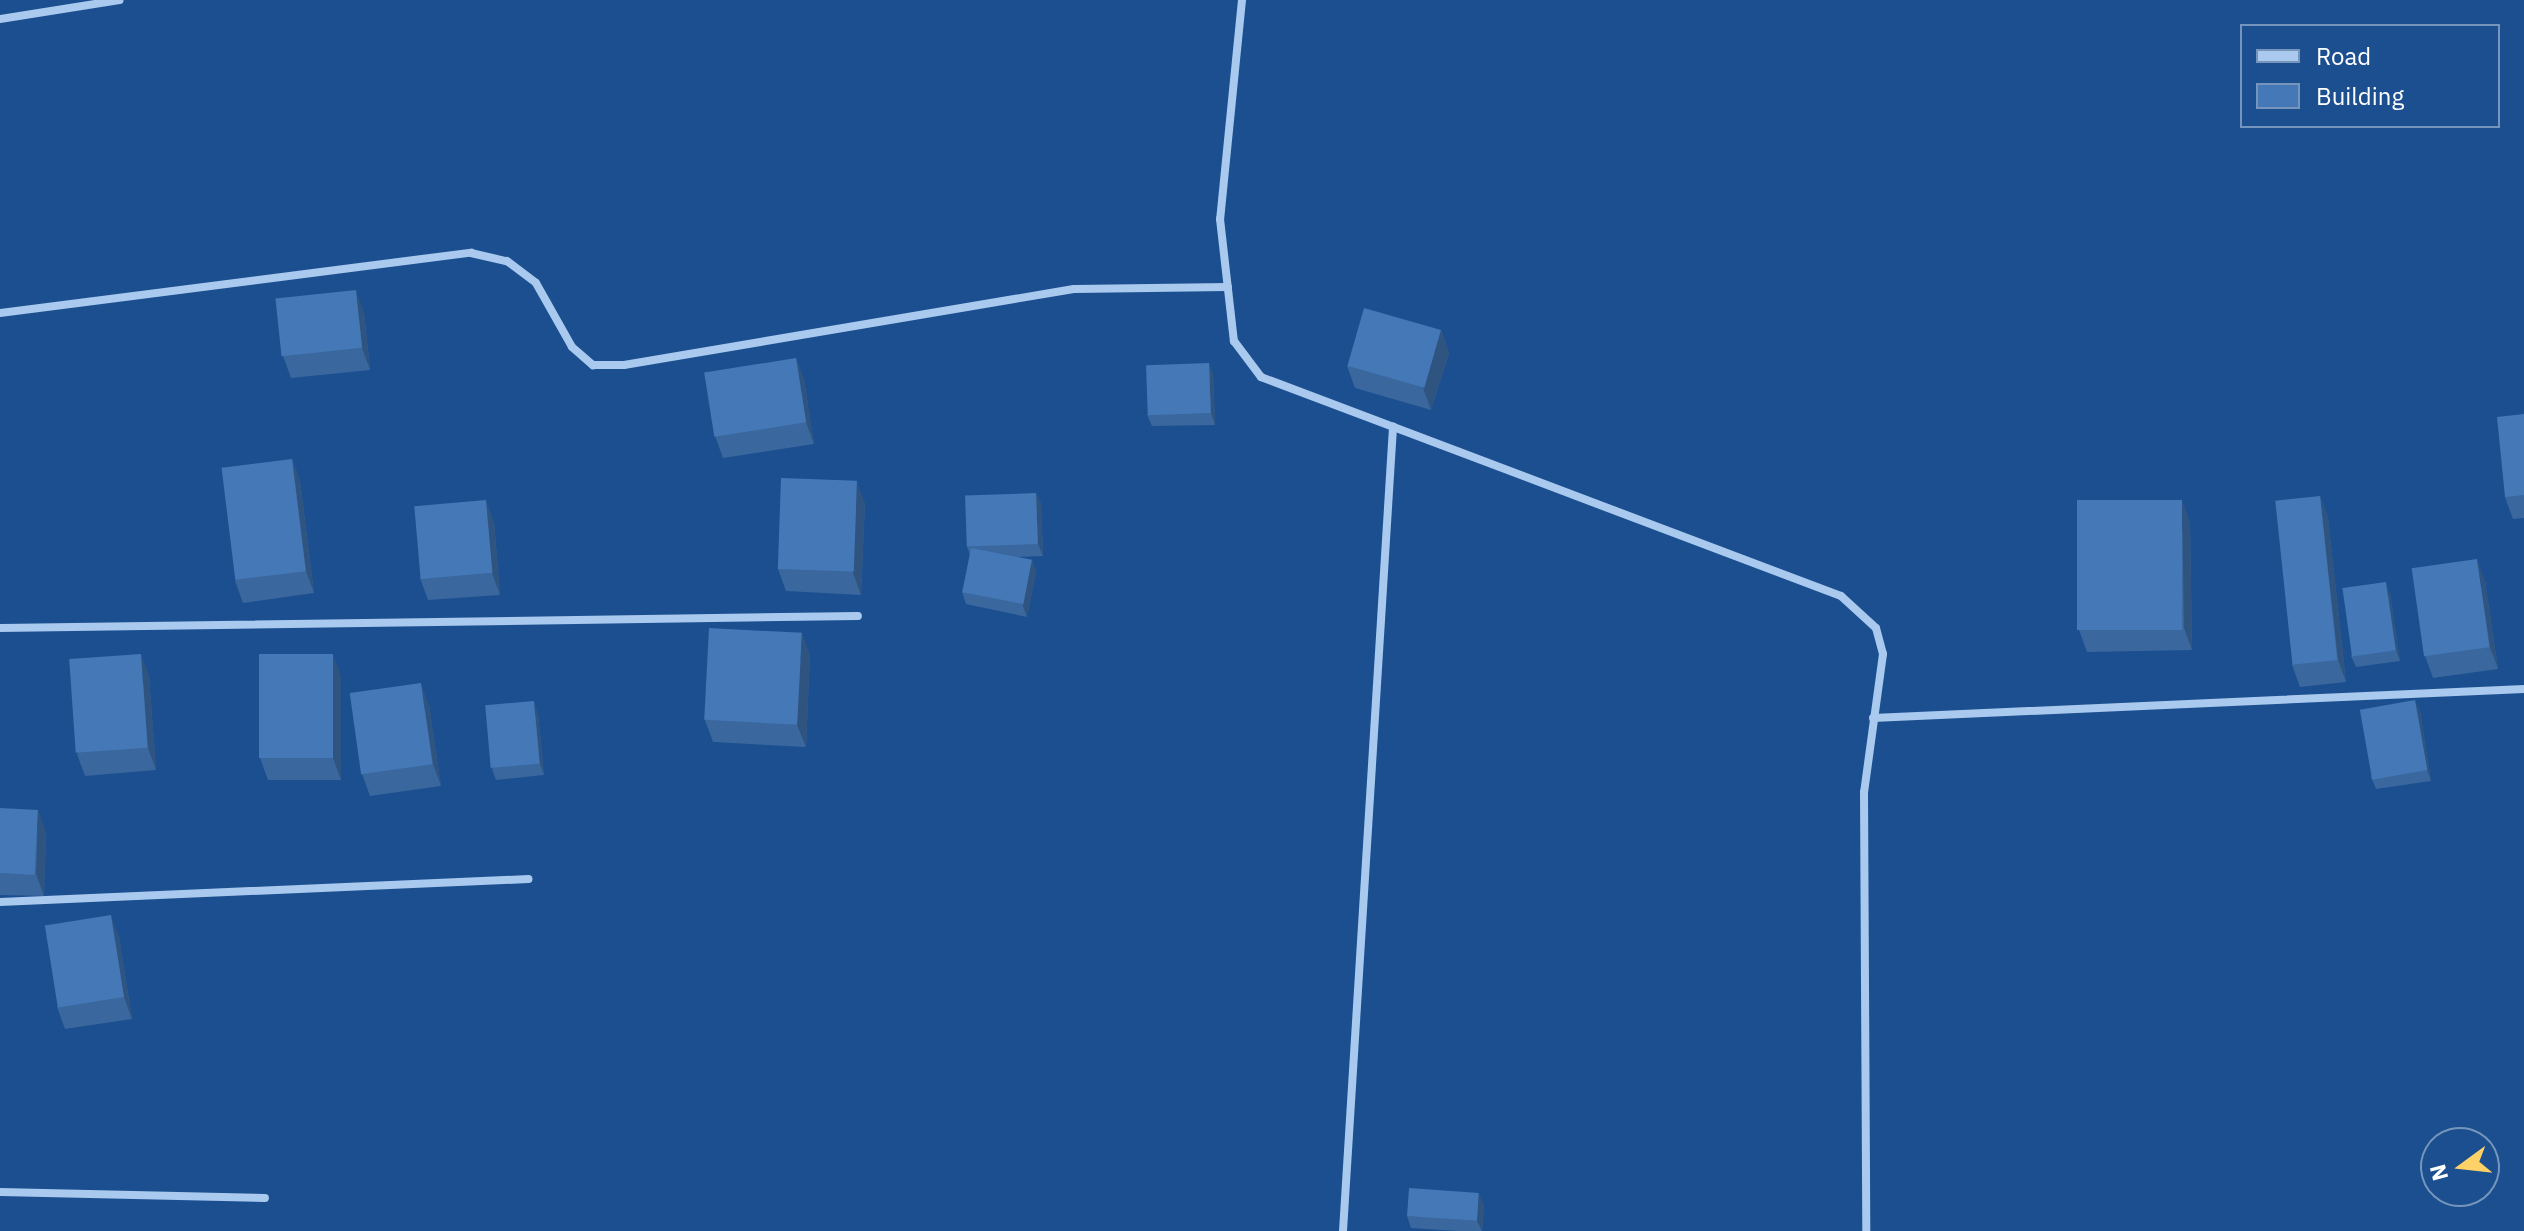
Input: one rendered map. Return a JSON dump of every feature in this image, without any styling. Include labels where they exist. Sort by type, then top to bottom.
[{"type":"street","points":[[0,19],[120,0]]},
{"type":"street","points":[[1242,0],[1220,219],[1234,341],[1261,377],[1841,596],[1876,628],[1883,654],[1864,792],[1866,1231]]},
{"type":"street","points":[[0,313],[471,253],[507,261],[536,283],[572,347],[593,365],[624,365],[1074,289],[1228,287]]},
{"type":"street","points":[[1343,1231],[1393,427]]},
{"type":"street","points":[[0,628],[858,616]]},
{"type":"street","points":[[1873,718],[2524,689]]},
{"type":"street","points":[[0,902],[528,879]]},
{"type":"street","points":[[0,1192],[265,1198]]},
{"type":"building","points":[[356,290],[362,348],[282,356],[275,298]]},
{"type":"building","points":[[1364,308],[1441,330],[1424,388],[1347,366]]},
{"type":"building","points":[[796,358],[806,422],[714,437],[704,373]]},
{"type":"building","points":[[1209,363],[1211,413],[1148,415],[1146,365]]},
{"type":"building","points":[[2524,414],[2524,495],[2505,497],[2497,417]]},
{"type":"building","points":[[292,459],[306,571],[235,580],[222,468]]},
{"type":"building","points":[[781,478],[857,481],[854,572],[778,569]]},
{"type":"building","points":[[1036,493],[1038,544],[967,546],[965,495]]},
{"type":"building","points":[[2320,496],[2337,660],[2292,665],[2275,501]]},
{"type":"building","points":[[486,500],[492,573],[421,579],[414,506]]},
{"type":"building","points":[[2077,500],[2182,500],[2182,630],[2077,630]]},
{"type":"building","points":[[971,548],[1032,560],[1023,604],[962,592]]},
{"type":"building","points":[[2477,559],[2489,647],[2424,656],[2412,568]]},
{"type":"building","points":[[2386,582],[2396,650],[2352,656],[2342,588]]},
{"type":"building","points":[[709,628],[802,633],[797,725],[704,720]]},
{"type":"building","points":[[141,654],[148,748],[76,753],[69,659]]},
{"type":"building","points":[[259,654],[333,654],[333,758],[259,758]]},
{"type":"building","points":[[421,683],[432,764],[361,774],[350,693]]},
{"type":"building","points":[[2415,700],[2427,770],[2372,780],[2360,710]]},
{"type":"building","points":[[534,701],[539,764],[491,768],[485,705]]},
{"type":"building","points":[[0,808],[38,810],[35,875],[0,873]]},
{"type":"building","points":[[111,915],[124,997],[58,1007],[45,925]]},
{"type":"building","points":[[1409,1188],[1479,1193],[1477,1221],[1407,1216]]}]
